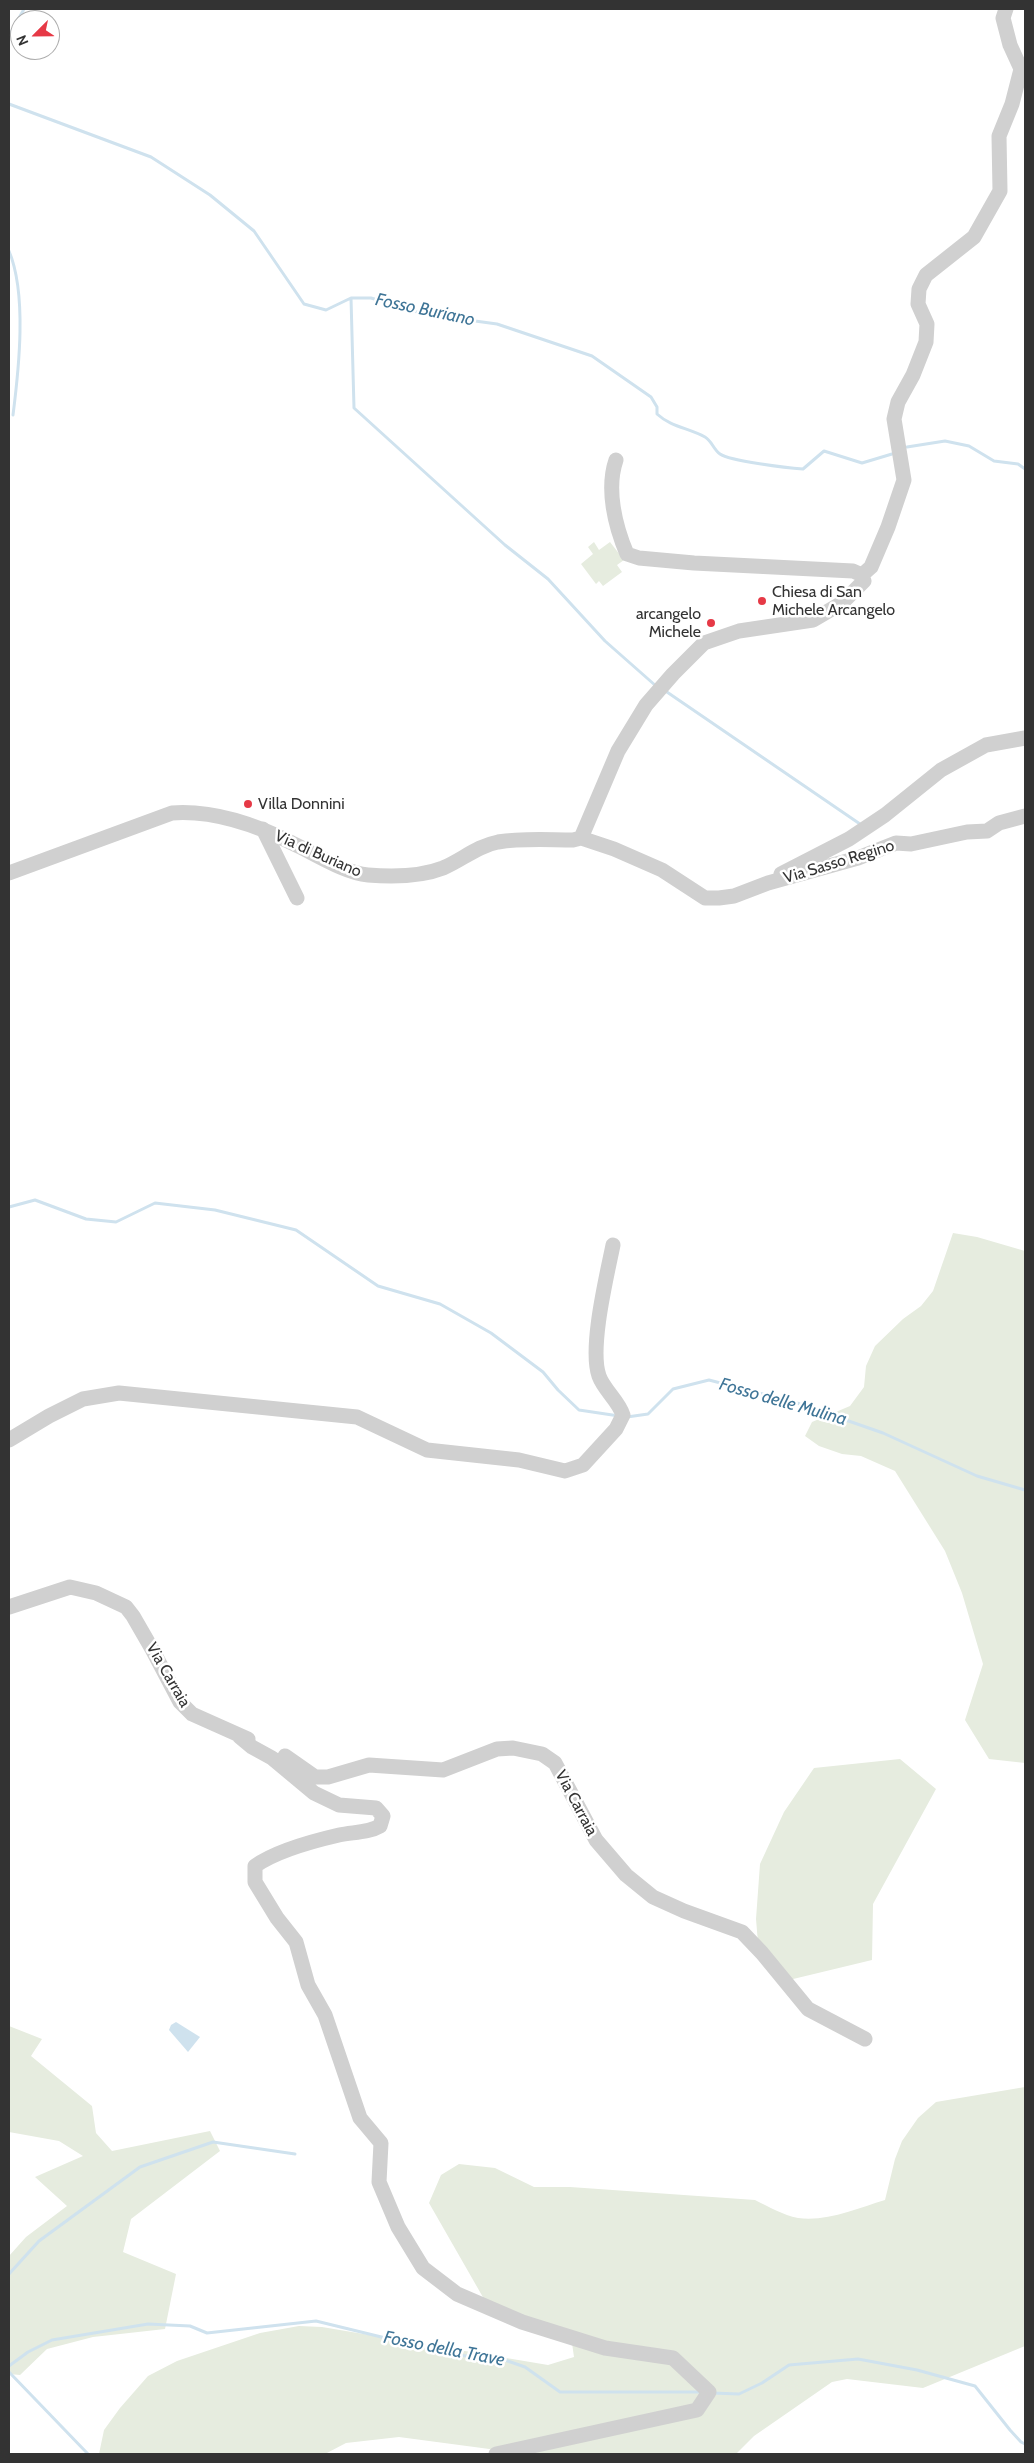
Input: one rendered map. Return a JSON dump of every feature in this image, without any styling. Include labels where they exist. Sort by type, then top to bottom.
[{"type":"street","points":[[862,575],[871,567],[888,528],[904,480],[894,420],[898,402],[913,376],[926,342],[927,324],[918,304],[920,289],[926,275],[974,237],[1000,191],[998,136],[1012,104],[1020,69],[1010,45],[1003,18],[1006,9]]},
{"type":"street","points":[[581,838],[618,751],[646,705],[704,643],[739,631],[813,620],[842,603],[864,581],[862,575],[853,571],[694,563],[639,558],[627,554],[614,514],[612,471],[616,460]]},
{"type":"street","points":[[768,883],[787,870],[849,839],[885,815],[941,770],[986,745],[1025,738]]},
{"type":"street","name":"Via di Buriano","points":[[9,873],[172,813],[194,811],[263,829],[315,855],[365,875],[395,877],[422,874],[443,868],[471,852],[497,842],[573,840],[581,838],[614,849],[662,870],[705,898],[734,896],[768,883]]},
{"type":"street","name":"Via Sasso Regino","points":[[768,883],[858,858],[896,843],[911,844],[967,832],[987,831],[999,823],[1025,816]]},
{"type":"street","points":[[263,829],[297,898]]},
{"type":"street","points":[[9,1440],[83,1399],[119,1393],[357,1417],[427,1450],[486,1456],[551,1466],[565,1471],[574,1470],[583,1466],[616,1429],[623,1415],[619,1404],[598,1376],[599,1320],[613,1245]]},
{"type":"street","name":"Via Carraia","points":[[9,1607],[70,1587],[96,1593],[126,1607],[152,1649],[180,1702],[192,1714],[240,1737],[270,1748],[314,1776],[328,1777],[368,1765],[443,1770],[497,1749],[513,1748],[542,1754],[555,1763],[596,1840],[626,1875],[653,1897],[684,1911],[742,1932],[808,2009],[865,2039]]},
{"type":"street","points":[[240,1737],[252,1747],[272,1758],[314,1793],[339,1805],[376,1808],[383,1816],[380,1826],[373,1830],[338,1835],[268,1857],[255,1866],[255,1882],[277,1918],[296,1942],[308,1985],[325,2015],[360,2118],[381,2143],[379,2182],[398,2227],[423,2268],[457,2294],[522,2322],[605,2348],[673,2358],[709,2392],[697,2410],[496,2454]]},
{"type":"shaded area","points":[[594,542],[599,550],[610,542],[624,560],[617,565],[622,572],[603,586],[599,581],[596,584],[581,564],[593,554],[588,547]]},
{"type":"shaded area","points":[[953,1233],[977,1237],[1025,1251],[1025,1763],[989,1759],[965,1720],[983,1664],[962,1593],[945,1551],[895,1471],[861,1456],[842,1454],[819,1446],[805,1436],[812,1422],[850,1406],[864,1387],[866,1366],[875,1346],[903,1319],[921,1306],[933,1291]]},
{"type":"shaded area","points":[[900,1759],[936,1789],[873,1904],[872,1960],[789,1980],[758,1943],[756,1919],[760,1864],[784,1812],[814,1768]]},
{"type":"shaded area","points":[[9,2026],[42,2039],[31,2056],[92,2106],[96,2133],[112,2151],[210,2131],[220,2151],[131,2219],[123,2252],[176,2274],[165,2329],[93,2337],[47,2349],[20,2375],[9,2374],[9,2256],[26,2237],[67,2206],[35,2177],[83,2156],[59,2141],[9,2132]]},
{"type":"shaded area","points":[[1025,2087],[1025,2346],[923,2388],[847,2379],[832,2382],[754,2436],[736,2454],[527,2454],[399,2437],[346,2443],[325,2454],[99,2454],[104,2430],[148,2376],[177,2361],[260,2333],[299,2326],[322,2327],[548,2365],[574,2357],[572,2343],[484,2299],[429,2203],[441,2175],[459,2164],[495,2168],[534,2187],[570,2187],[755,2200],[792,2217],[820,2218],[842,2214],[885,2200],[895,2159],[902,2141],[918,2118],[936,2102]]},
{"type":"water","points":[[176,2022],[200,2037],[188,2052],[169,2030],[171,2025]]},
{"type":"waterway","points":[[9,36],[24,9]]},
{"type":"waterway","name":"Fosso Buriano","points":[[9,104],[151,157],[210,195],[254,231],[304,304],[326,310],[351,298],[371,298],[424,314],[497,324],[592,356],[651,397],[657,407],[657,414],[662,418],[674,425],[705,437],[720,454],[726,457],[747,462],[803,469],[824,451],[862,463],[892,454]]},
{"type":"waterway","points":[[9,251],[15,268],[20,309],[19,354],[13,415]]},
{"type":"waterway","points":[[351,298],[354,408],[505,545],[548,579],[605,641],[656,686]]},
{"type":"waterway","name":"Fosso Buriano","points":[[907,447],[945,441],[969,446],[994,461],[1018,464],[1025,469]]},
{"type":"waterway","points":[[664,690],[860,824]]},
{"type":"waterway","name":"Fosso delle Mulina","points":[[9,1207],[35,1200],[86,1219],[116,1222],[155,1203],[215,1210],[296,1230],[378,1286],[440,1304],[491,1333],[543,1372],[579,1410],[619,1416]]},
{"type":"waterway","name":"Fosso delle Mulina","points":[[627,1417],[648,1414],[673,1389],[709,1380],[797,1403],[883,1433],[977,1476],[1025,1490]]},
{"type":"waterway","points":[[9,2274],[39,2241],[140,2167],[213,2142],[295,2154]]},
{"type":"waterway","name":"Fosso della Trave","points":[[9,2366],[28,2352],[52,2340],[148,2324],[190,2326],[207,2333],[316,2321],[455,2355],[502,2359],[525,2367],[560,2392],[701,2392]]},
{"type":"waterway","name":"Fosso della Trave","points":[[712,2393],[739,2394],[762,2383],[789,2365],[858,2359],[917,2370],[975,2386],[1010,2430],[1025,2444]]},
{"type":"waterway","points":[[9,2372],[88,2454]]},
{"type":"place","name":"Chiesa di San Michele Arcangelo","points":[[762,601]]},
{"type":"place","name":"arcangelo Michele","points":[[711,623]]},
{"type":"place","name":"Villa Donnini","points":[[248,804]]}]
